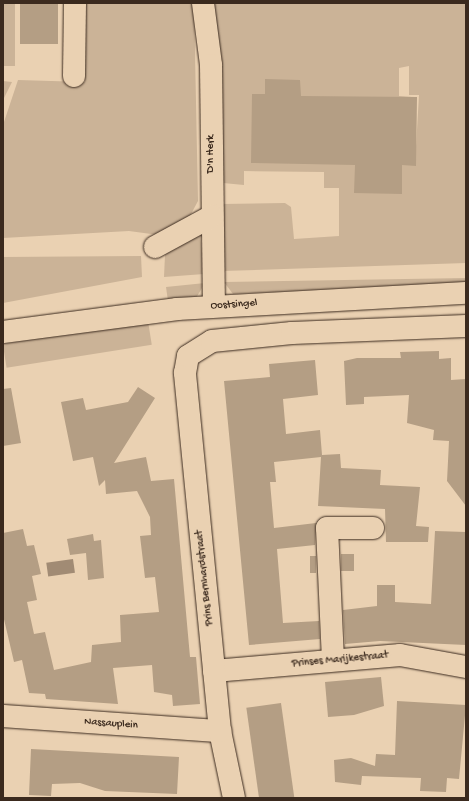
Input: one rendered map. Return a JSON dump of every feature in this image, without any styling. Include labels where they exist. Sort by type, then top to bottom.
[{"type":"street","points":[[74,76],[75,3]]},
{"type":"street","name":"D'n Herk","points":[[203,3],[211,65],[214,306]]},
{"type":"street","points":[[155,247],[212,216]]},
{"type":"street","name":"Oostsingel","points":[[3,332],[214,306],[466,293]]},
{"type":"street","name":"Prins Bernhardstraat","points":[[234,798],[220,731],[185,373],[188,356],[220,340],[292,332],[466,326]]},
{"type":"street","points":[[333,660],[327,528],[373,528]]},
{"type":"street","name":"Prinses Marijkestraat","points":[[214,671],[400,655],[466,667]]},
{"type":"street","name":"Nassauplein","points":[[3,716],[220,731]]},
{"type":"shaded area","points":[[3,3],[15,3],[15,66],[3,66]]},
{"type":"shaded area","points":[[84,3],[194,3],[198,201],[190,216],[166,236],[129,231],[3,238],[3,125],[18,80],[85,82]]},
{"type":"shaded area","points":[[211,3],[466,3],[466,263],[222,271],[222,204],[285,203],[291,207],[294,239],[339,236],[339,188],[324,188],[324,172],[244,171],[244,185],[223,183]],"holes":[[[409,66],[409,95],[419,95],[415,164],[411,165],[412,97],[399,96],[399,68]]]},
{"type":"shaded area","points":[[3,81],[12,82],[3,100]]},
{"type":"shaded area","points":[[200,233],[204,274],[164,277],[165,255],[171,246]]},
{"type":"shaded area","points":[[141,256],[142,277],[3,303],[3,257]]},
{"type":"shaded area","points":[[466,278],[466,284],[233,294],[224,282]]},
{"type":"shaded area","points":[[205,283],[196,298],[168,301],[166,287]]},
{"type":"shaded area","points":[[148,321],[152,345],[7,368],[3,344]]},
{"type":"shaded area","points":[[73,559],[75,573],[48,577],[46,563]]},
{"type":"building","points":[[20,3],[58,3],[58,44],[20,44]]},
{"type":"building","points":[[265,79],[300,80],[301,96],[417,97],[416,166],[402,165],[402,194],[354,193],[355,165],[251,163],[252,94],[265,94]]},
{"type":"building","points":[[439,351],[439,359],[451,358],[451,380],[466,379],[466,506],[447,481],[449,441],[433,440],[434,430],[407,423],[409,395],[364,397],[364,404],[346,405],[344,361],[357,358],[401,358],[400,352]]},
{"type":"building","points":[[315,360],[318,395],[283,399],[286,434],[320,430],[322,455],[340,454],[341,468],[381,470],[380,485],[420,487],[416,526],[429,527],[428,542],[386,542],[385,509],[318,506],[321,457],[274,462],[276,482],[270,482],[274,528],[316,523],[315,545],[277,549],[283,623],[319,621],[320,639],[249,645],[224,381],[270,377],[269,364]]},
{"type":"building","points":[[138,387],[155,398],[114,463],[146,457],[151,481],[174,479],[190,657],[196,657],[200,704],[173,706],[172,695],[154,692],[152,665],[113,668],[118,704],[46,699],[45,694],[29,693],[22,660],[14,662],[3,615],[3,533],[23,529],[27,546],[34,545],[41,574],[32,576],[37,600],[27,602],[34,634],[45,632],[54,670],[91,662],[92,645],[121,642],[120,615],[159,612],[155,577],[145,578],[140,536],[151,535],[150,517],[137,491],[106,494],[105,480],[99,486],[93,457],[73,461],[61,402],[83,398],[86,410],[128,402]]},
{"type":"building","points":[[11,388],[21,443],[3,446],[3,389]]},
{"type":"building","points":[[435,531],[466,532],[466,645],[380,641],[345,644],[343,610],[377,606],[377,585],[395,585],[395,602],[431,604]]},
{"type":"building","points":[[93,534],[94,541],[101,540],[104,578],[88,580],[86,553],[70,555],[67,539]]},
{"type":"building","points":[[341,554],[354,554],[354,571],[341,571]]},
{"type":"building","points":[[310,556],[316,556],[316,573],[310,573]]},
{"type":"building","points":[[381,677],[384,706],[354,715],[328,717],[325,682]]},
{"type":"building","points":[[397,701],[466,705],[459,779],[447,778],[446,792],[420,791],[421,778],[362,776],[361,785],[335,782],[334,760],[351,758],[375,766],[376,754],[395,755]]},
{"type":"building","points":[[281,703],[294,798],[259,798],[246,708]]},
{"type":"building","points":[[31,749],[179,757],[177,794],[105,791],[80,783],[52,784],[51,796],[29,795]]}]
